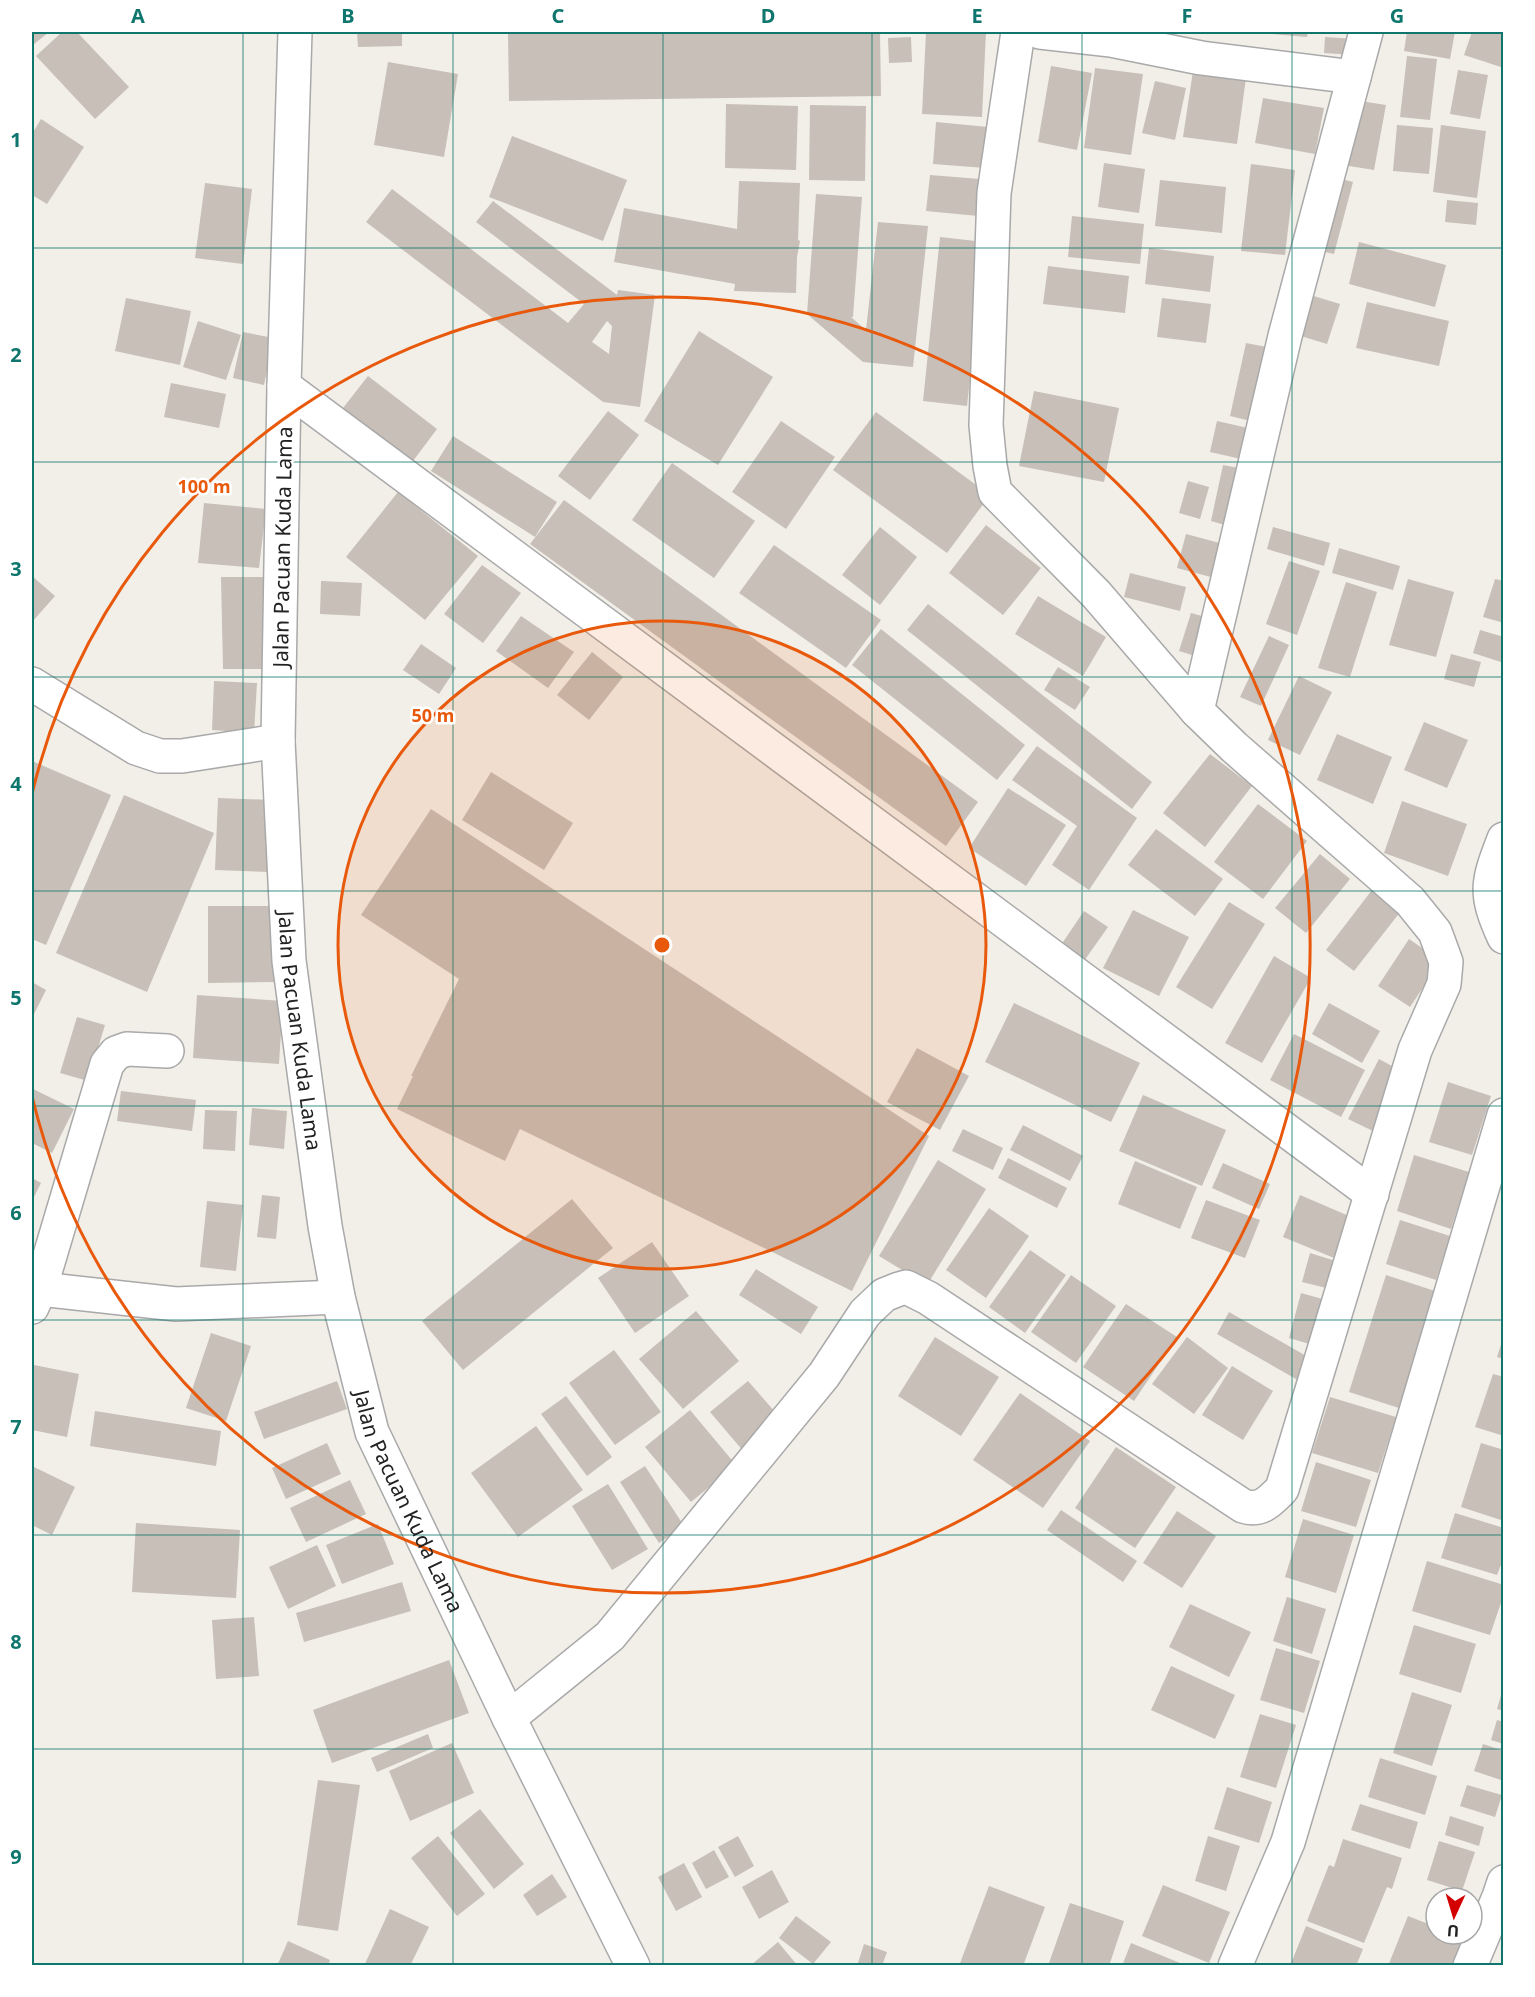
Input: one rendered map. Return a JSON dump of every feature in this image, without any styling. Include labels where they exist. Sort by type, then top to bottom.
[{"type":"street","name":"Jalan Pacuan Kuda Lama","points":[[295,32],[284,386],[278,741],[289,961],[325,1226],[339,1297],[372,1432],[509,1718],[633,1965]]},
{"type":"street","points":[[509,1718],[610,1636],[824,1375],[865,1313],[884,1295],[906,1287],[928,1298],[1243,1506],[1258,1508],[1268,1503],[1282,1489],[1415,1050],[1444,984],[1446,962],[1435,932],[1410,901],[1234,747],[1197,711],[1096,594],[995,492],[986,425],[994,193],[1018,32]]},
{"type":"street","points":[[1040,32],[1111,40],[1201,58],[1354,77]]},
{"type":"street","points":[[1197,711],[1285,336],[1366,32]]},
{"type":"street","points":[[284,386],[1372,1194]]},
{"type":"street","points":[[32,684],[136,748],[160,756],[182,756],[278,741]]},
{"type":"street","points":[[1503,839],[1490,874],[1489,897],[1493,914],[1503,937]]},
{"type":"street","points":[[167,1051],[128,1049],[116,1053],[107,1064],[34,1294],[176,1304],[339,1297]]},
{"type":"street","points":[[1235,1965],[1288,1842],[1503,1115]]},
{"type":"street","points":[[1470,1965],[1499,1897],[1503,1882]]},
{"type":"building","points":[[32,32],[49,32],[33,45]]},
{"type":"building","points":[[62,32],[77,32],[129,87],[95,119],[36,56]]},
{"type":"building","points":[[357,32],[402,32],[402,46],[358,47]]},
{"type":"building","points":[[880,32],[881,96],[509,101],[508,33]]},
{"type":"building","points":[[926,32],[986,32],[982,117],[922,114]]},
{"type":"building","points":[[1272,32],[1308,32],[1307,37],[1272,34]]},
{"type":"building","points":[[1407,32],[1455,32],[1450,59],[1404,51]]},
{"type":"building","points":[[1472,32],[1504,32],[1504,68],[1464,55]]},
{"type":"building","points":[[911,37],[912,62],[889,63],[888,38]]},
{"type":"building","points":[[1325,37],[1355,39],[1354,55],[1324,53]]},
{"type":"building","points":[[1407,56],[1437,59],[1430,120],[1400,117]]},
{"type":"building","points":[[388,62],[458,74],[444,157],[374,145]]},
{"type":"building","points":[[1051,66],[1092,73],[1077,150],[1038,142]]},
{"type":"building","points":[[1095,68],[1143,74],[1131,155],[1084,148]]},
{"type":"building","points":[[1458,70],[1488,75],[1480,119],[1450,114]]},
{"type":"building","points":[[1193,71],[1246,78],[1237,144],[1183,137]]},
{"type":"building","points":[[1155,81],[1186,88],[1175,140],[1142,133]]},
{"type":"building","points":[[1263,98],[1324,108],[1315,154],[1255,143]]},
{"type":"building","points":[[1354,100],[1386,105],[1374,170],[1343,165]]},
{"type":"building","points":[[726,104],[798,106],[796,170],[725,168]]},
{"type":"building","points":[[810,105],[866,106],[865,181],[809,180]]},
{"type":"building","points":[[41,119],[84,147],[47,204],[32,195],[32,134]]},
{"type":"building","points":[[936,122],[988,127],[985,168],[933,164]]},
{"type":"building","points":[[1397,125],[1433,128],[1429,174],[1393,171]]},
{"type":"building","points":[[1441,125],[1486,131],[1477,198],[1433,192]]},
{"type":"building","points":[[512,136],[627,180],[603,241],[489,197]]},
{"type":"building","points":[[1104,163],[1145,169],[1139,213],[1098,207]]},
{"type":"building","points":[[1251,164],[1295,170],[1285,255],[1241,251]]},
{"type":"building","points":[[930,175],[980,179],[978,216],[926,211]]},
{"type":"building","points":[[1334,177],[1353,182],[1334,254],[1316,250]]},
{"type":"building","points":[[1160,180],[1226,187],[1222,233],[1155,226]]},
{"type":"building","points":[[739,181],[800,183],[798,240],[800,241],[796,293],[734,291],[735,284],[614,262],[624,208],[737,229]]},
{"type":"building","points":[[205,183],[252,189],[243,264],[195,258]]},
{"type":"building","points":[[392,189],[568,323],[584,304],[476,222],[493,201],[617,295],[618,290],[655,295],[640,407],[603,402],[366,222]],"holes":[[[607,321],[612,326],[609,354],[592,342]]]},
{"type":"building","points":[[816,194],[862,197],[853,317],[851,317],[866,330],[878,222],[928,226],[913,367],[863,362],[807,314]]},
{"type":"building","points":[[1447,200],[1478,203],[1476,225],[1445,222]]},
{"type":"building","points":[[1072,216],[1144,224],[1140,264],[1068,257]]},
{"type":"building","points":[[940,237],[985,242],[967,406],[923,401]]},
{"type":"building","points":[[1359,242],[1446,265],[1435,307],[1349,284]]},
{"type":"building","points":[[1149,248],[1214,256],[1210,292],[1145,284]]},
{"type":"building","points":[[1048,266],[1129,276],[1125,313],[1043,304]]},
{"type":"building","points":[[1304,293],[1340,304],[1327,344],[1291,333]]},
{"type":"building","points":[[126,298],[191,311],[180,365],[115,351]]},
{"type":"building","points":[[1162,298],[1211,304],[1206,343],[1157,337]]},
{"type":"building","points":[[1367,302],[1449,321],[1439,366],[1356,348]]},
{"type":"building","points":[[198,321],[241,335],[226,380],[183,367]]},
{"type":"building","points":[[699,331],[773,377],[718,465],[644,421]]},
{"type":"building","points":[[243,332],[274,338],[264,385],[233,378]]},
{"type":"building","points":[[1246,343],[1277,349],[1259,423],[1230,416]]},
{"type":"building","points":[[368,376],[437,429],[413,461],[343,408]]},
{"type":"building","points":[[171,383],[226,394],[219,428],[164,417]]},
{"type":"building","points":[[1034,391],[1119,408],[1104,482],[1019,466]]},
{"type":"building","points":[[608,411],[639,435],[590,500],[558,476]]},
{"type":"building","points":[[876,412],[990,495],[947,553],[833,470]]},
{"type":"building","points":[[781,421],[835,457],[786,529],[732,492]]},
{"type":"building","points":[[1217,421],[1257,430],[1250,461],[1210,452]]},
{"type":"building","points":[[453,436],[557,502],[535,537],[431,471]]},
{"type":"building","points":[[672,463],[755,521],[714,578],[632,520]]},
{"type":"building","points":[[1223,465],[1249,470],[1235,528],[1211,521]]},
{"type":"building","points":[[1188,481],[1209,487],[1200,519],[1179,513]]},
{"type":"building","points":[[398,492],[478,556],[425,620],[346,557]]},
{"type":"building","points":[[564,500],[978,802],[946,846],[530,544]]},
{"type":"building","points":[[204,503],[266,509],[259,568],[198,563]]},
{"type":"building","points":[[986,525],[1041,568],[1003,615],[949,573]]},
{"type":"building","points":[[880,527],[917,557],[880,605],[842,575]]},
{"type":"building","points":[[1273,527],[1330,543],[1324,566],[1267,549]]},
{"type":"building","points":[[1186,534],[1231,546],[1222,580],[1177,568]]},
{"type":"building","points":[[774,545],[881,620],[846,668],[739,593]]},
{"type":"building","points":[[1339,548],[1400,566],[1393,590],[1332,573]]},
{"type":"building","points":[[1289,561],[1320,571],[1297,635],[1266,624]]},
{"type":"building","points":[[482,565],[521,593],[483,643],[444,614]]},
{"type":"building","points":[[1130,573],[1186,587],[1180,611],[1124,597]]},
{"type":"building","points":[[32,576],[55,596],[32,622]]},
{"type":"building","points":[[221,577],[266,577],[267,669],[223,669]]},
{"type":"building","points":[[1408,579],[1454,592],[1436,657],[1389,645]]},
{"type":"building","points":[[1495,579],[1504,581],[1504,623],[1483,617]]},
{"type":"building","points":[[321,581],[362,583],[360,616],[320,614]]},
{"type":"building","points":[[1346,582],[1377,592],[1350,677],[1318,668]]},
{"type":"building","points":[[1038,596],[1106,637],[1083,676],[1015,634]]},
{"type":"building","points":[[928,604],[1152,782],[1132,809],[907,630]]},
{"type":"building","points":[[1191,613],[1217,620],[1205,659],[1179,651]]},
{"type":"building","points":[[521,616],[574,652],[548,688],[496,651]]},
{"type":"building","points":[[881,629],[1025,745],[997,780],[852,665]]},
{"type":"building","points":[[1480,630],[1504,637],[1504,663],[1473,653]]},
{"type":"building","points":[[1269,636],[1289,645],[1261,706],[1240,697]]},
{"type":"building","points":[[421,644],[456,668],[439,694],[403,670]]},
{"type":"building","points":[[592,652],[623,677],[589,720],[557,695]]},
{"type":"building","points":[[1451,654],[1481,662],[1474,687],[1444,679]]},
{"type":"building","points":[[1058,667],[1090,687],[1075,710],[1044,690]]},
{"type":"building","points":[[1299,676],[1332,692],[1300,755],[1268,740]]},
{"type":"building","points":[[214,681],[257,683],[254,733],[212,730]]},
{"type":"building","points":[[1424,722],[1468,740],[1447,788],[1404,770]]},
{"type":"building","points":[[1337,734],[1392,757],[1373,804],[1317,780]]},
{"type":"building","points":[[1037,746],[1137,818],[1089,890],[1052,865],[1077,826],[1012,780]]},
{"type":"building","points":[[1210,754],[1252,786],[1205,847],[1163,813]]},
{"type":"building","points":[[32,761],[111,795],[46,945],[32,939]]},
{"type":"building","points":[[491,772],[573,823],[544,870],[462,820]]},
{"type":"building","points":[[1008,788],[1066,825],[1026,886],[969,848]]},
{"type":"building","points":[[124,795],[214,833],[147,992],[56,953]]},
{"type":"building","points":[[218,798],[273,800],[270,872],[215,870]]},
{"type":"building","points":[[1402,801],[1467,824],[1448,876],[1384,853]]},
{"type":"building","points":[[1258,804],[1307,841],[1263,899],[1214,862]]},
{"type":"building","points":[[431,809],[929,1136],[852,1291],[520,1129],[505,1161],[397,1109],[459,979],[361,915]]},
{"type":"building","points":[[1156,829],[1223,879],[1195,916],[1128,865]]},
{"type":"building","points":[[1320,854],[1350,879],[1306,933],[1275,908]]},
{"type":"building","points":[[1372,890],[1401,911],[1354,971],[1326,950]]},
{"type":"building","points":[[1229,902],[1265,924],[1212,1009],[1176,987]]},
{"type":"building","points":[[208,906],[276,906],[276,982],[208,983]]},
{"type":"building","points":[[1133,910],[1189,937],[1159,996],[1103,968]]},
{"type":"building","points":[[1084,911],[1108,927],[1084,961],[1061,945]]},
{"type":"building","points":[[1409,939],[1441,961],[1410,1007],[1378,986]]},
{"type":"building","points":[[1274,956],[1311,978],[1262,1063],[1225,1043]]},
{"type":"building","points":[[32,982],[46,990],[32,1018]]},
{"type":"building","points":[[197,995],[283,1001],[279,1064],[193,1058]]},
{"type":"building","points":[[1014,1003],[1140,1063],[1111,1122],[985,1062]]},
{"type":"building","points":[[1329,1003],[1380,1031],[1362,1063],[1312,1034]]},
{"type":"building","points":[[77,1017],[105,1025],[88,1081],[60,1073]]},
{"type":"building","points":[[1294,1034],[1365,1070],[1341,1117],[1270,1080]]},
{"type":"building","points":[[917,1048],[969,1076],[940,1130],[887,1102]]},
{"type":"building","points":[[1379,1059],[1405,1073],[1375,1132],[1348,1119]]},
{"type":"building","points":[[1448,1082],[1491,1096],[1472,1155],[1429,1142]]},
{"type":"building","points":[[33,1089],[74,1109],[52,1153],[32,1143]]},
{"type":"building","points":[[121,1091],[196,1100],[192,1131],[117,1121]]},
{"type":"building","points":[[1143,1095],[1226,1130],[1202,1186],[1119,1151]]},
{"type":"building","points":[[252,1108],[287,1111],[284,1149],[249,1145]]},
{"type":"building","points":[[205,1110],[237,1111],[235,1151],[203,1149]]},
{"type":"building","points":[[1023,1125],[1083,1156],[1070,1181],[1010,1150]]},
{"type":"building","points":[[963,1129],[1003,1148],[993,1170],[952,1151]]},
{"type":"building","points":[[1414,1155],[1469,1172],[1451,1229],[1397,1211]]},
{"type":"building","points":[[1008,1158],[1067,1188],[1057,1208],[998,1178]]},
{"type":"building","points":[[938,1160],[986,1189],[927,1285],[879,1256]]},
{"type":"building","points":[[1135,1161],[1197,1187],[1180,1229],[1118,1204]]},
{"type":"building","points":[[1223,1163],[1270,1184],[1259,1209],[1212,1188]]},
{"type":"building","points":[[32,1178],[41,1183],[32,1201]]},
{"type":"building","points":[[262,1195],[280,1197],[276,1239],[257,1237]]},
{"type":"building","points":[[1300,1195],[1356,1219],[1339,1260],[1283,1237]]},
{"type":"building","points":[[572,1199],[613,1248],[463,1370],[422,1321]]},
{"type":"building","points":[[1206,1200],[1260,1220],[1245,1258],[1191,1238]]},
{"type":"building","points":[[207,1201],[243,1205],[236,1271],[200,1267]]},
{"type":"building","points":[[989,1208],[1029,1236],[986,1298],[946,1270]]},
{"type":"building","points":[[1400,1220],[1450,1236],[1436,1280],[1386,1264]]},
{"type":"building","points":[[652,1242],[689,1296],[635,1333],[598,1278]]},
{"type":"building","points":[[1030,1250],[1066,1275],[1025,1333],[989,1307]]},
{"type":"building","points":[[1310,1253],[1342,1263],[1334,1290],[1302,1282]]},
{"type":"building","points":[[756,1269],[818,1307],[801,1334],[739,1295]]},
{"type":"building","points":[[1071,1275],[1116,1306],[1076,1363],[1031,1332]]},
{"type":"building","points":[[1386,1275],[1435,1291],[1399,1408],[1349,1392]]},
{"type":"building","points":[[1301,1293],[1333,1302],[1320,1347],[1289,1338]]},
{"type":"building","points":[[1126,1304],[1177,1337],[1134,1401],[1083,1367]]},
{"type":"building","points":[[696,1311],[739,1361],[683,1409],[639,1359]]},
{"type":"building","points":[[1229,1312],[1315,1361],[1303,1383],[1217,1334]]},
{"type":"building","points":[[211,1333],[251,1346],[226,1421],[186,1408]]},
{"type":"building","points":[[935,1337],[999,1377],[961,1436],[898,1396]]},
{"type":"building","points":[[1187,1337],[1228,1368],[1194,1414],[1152,1384]]},
{"type":"building","points":[[1504,1338],[1504,1359],[1497,1357]]},
{"type":"building","points":[[614,1350],[661,1412],[615,1445],[569,1383]]},
{"type":"building","points":[[34,1365],[79,1374],[67,1437],[32,1430]]},
{"type":"building","points":[[1232,1366],[1273,1391],[1243,1440],[1202,1415]]},
{"type":"building","points":[[1493,1374],[1504,1377],[1504,1436],[1475,1427]]},
{"type":"building","points":[[337,1381],[347,1409],[264,1439],[254,1412]]},
{"type":"building","points":[[748,1381],[782,1420],[744,1452],[710,1412]]},
{"type":"building","points":[[1020,1393],[1090,1441],[1043,1508],[973,1460]]},
{"type":"building","points":[[566,1396],[612,1457],[587,1476],[541,1414]]},
{"type":"building","points":[[1330,1397],[1396,1417],[1378,1473],[1312,1453]]},
{"type":"building","points":[[690,1410],[736,1465],[691,1502],[645,1447]]},
{"type":"building","points":[[95,1411],[221,1431],[216,1466],[90,1446]]},
{"type":"building","points":[[536,1426],[583,1490],[518,1537],[471,1473]]},
{"type":"building","points":[[327,1443],[341,1474],[286,1499],[272,1468]]},
{"type":"building","points":[[1481,1443],[1504,1450],[1504,1521],[1461,1507]]},
{"type":"building","points":[[1116,1447],[1176,1487],[1135,1548],[1075,1508]]},
{"type":"building","points":[[1316,1462],[1371,1480],[1356,1527],[1301,1511]]},
{"type":"building","points":[[32,1466],[75,1487],[52,1535],[32,1525]]},
{"type":"building","points":[[645,1466],[684,1526],[659,1543],[620,1482]]},
{"type":"building","points":[[350,1480],[366,1514],[306,1542],[290,1508]]},
{"type":"building","points":[[608,1484],[648,1549],[612,1570],[572,1506]]},
{"type":"building","points":[[1061,1510],[1137,1561],[1123,1582],[1047,1530]]},
{"type":"building","points":[[1177,1511],[1216,1536],[1182,1588],[1143,1563]]},
{"type":"building","points":[[1455,1513],[1504,1528],[1504,1557],[1497,1575],[1441,1558]]},
{"type":"building","points":[[1303,1519],[1354,1535],[1336,1593],[1285,1577]]},
{"type":"building","points":[[136,1523],[240,1530],[236,1598],[132,1592]]},
{"type":"building","points":[[378,1524],[394,1564],[342,1584],[326,1545]]},
{"type":"building","points":[[317,1545],[336,1586],[288,1609],[269,1567]]},
{"type":"building","points":[[1427,1561],[1504,1585],[1504,1594],[1490,1635],[1412,1611]]},
{"type":"building","points":[[402,1582],[411,1611],[304,1642],[296,1613]]},
{"type":"building","points":[[1287,1597],[1326,1609],[1312,1654],[1273,1641]]},
{"type":"building","points":[[1190,1604],[1251,1632],[1229,1677],[1169,1647]]},
{"type":"building","points":[[254,1617],[259,1676],[216,1679],[212,1620]]},
{"type":"building","points":[[1414,1625],[1476,1644],[1461,1693],[1399,1674]]},
{"type":"building","points":[[1276,1648],[1320,1661],[1304,1713],[1260,1700]]},
{"type":"building","points":[[449,1660],[469,1713],[332,1763],[313,1710]]},
{"type":"building","points":[[1171,1666],[1235,1695],[1215,1739],[1151,1710]]},
{"type":"building","points":[[1504,1688],[1504,1711],[1497,1709]]},
{"type":"building","points":[[1412,1692],[1452,1705],[1432,1766],[1393,1753]]},
{"type":"building","points":[[1260,1714],[1296,1725],[1276,1788],[1240,1777]]},
{"type":"building","points":[[1497,1720],[1504,1722],[1504,1744],[1491,1740]]},
{"type":"building","points":[[428,1734],[433,1748],[377,1772],[371,1758]]},
{"type":"building","points":[[452,1743],[474,1793],[410,1821],[389,1771]]},
{"type":"building","points":[[1483,1744],[1504,1751],[1504,1781],[1474,1771]]},
{"type":"building","points":[[1380,1758],[1437,1776],[1425,1815],[1368,1797]]},
{"type":"building","points":[[318,1780],[360,1785],[338,1931],[297,1925]]},
{"type":"building","points":[[1467,1785],[1502,1795],[1495,1817],[1460,1806]]},
{"type":"building","points":[[1227,1787],[1272,1802],[1259,1843],[1214,1829]]},
{"type":"building","points":[[1360,1804],[1418,1822],[1410,1849],[1351,1830]]},
{"type":"building","points":[[480,1809],[524,1864],[494,1889],[450,1833]]},
{"type":"building","points":[[1450,1816],[1484,1827],[1479,1846],[1445,1835]]},
{"type":"building","points":[[438,1836],[485,1894],[457,1916],[411,1858]]},
{"type":"building","points":[[738,1836],[754,1866],[735,1877],[718,1847]]},
{"type":"building","points":[[1208,1836],[1240,1846],[1226,1891],[1195,1881]]},
{"type":"building","points":[[1343,1839],[1402,1858],[1392,1889],[1387,1887],[1364,1943],[1307,1921],[1329,1865],[1334,1867]]},
{"type":"building","points":[[1439,1841],[1475,1852],[1464,1886],[1446,1886],[1427,1880]]},
{"type":"building","points":[[714,1850],[729,1877],[706,1889],[692,1863]]},
{"type":"building","points":[[684,1863],[702,1897],[676,1911],[658,1877]]},
{"type":"building","points":[[772,1870],[789,1902],[759,1919],[742,1887]]},
{"type":"building","points":[[552,1874],[567,1897],[537,1916],[523,1895]]},
{"type":"building","points":[[1163,1885],[1230,1912],[1209,1963],[1142,1936]]},
{"type":"building","points":[[989,1886],[1045,1907],[1023,1966],[959,1966]]},
{"type":"building","points":[[1070,1903],[1124,1921],[1109,1966],[1048,1966]]},
{"type":"building","points":[[390,1909],[429,1927],[410,1966],[364,1966]]},
{"type":"building","points":[[796,1916],[831,1942],[813,1964],[779,1938]]},
{"type":"building","points":[[1408,1916],[1424,1922],[1424,1946],[1462,1946],[1454,1966],[1388,1966]]},
{"type":"building","points":[[1306,1926],[1363,1949],[1356,1966],[1290,1966]]},
{"type":"building","points":[[288,1941],[330,1960],[328,1966],[277,1966]]},
{"type":"building","points":[[778,1942],[798,1966],[750,1966]]},
{"type":"building","points":[[1131,1943],[1185,1965],[1185,1966],[1122,1966]]},
{"type":"building","points":[[864,1944],[887,1952],[882,1966],[857,1966]]}]
